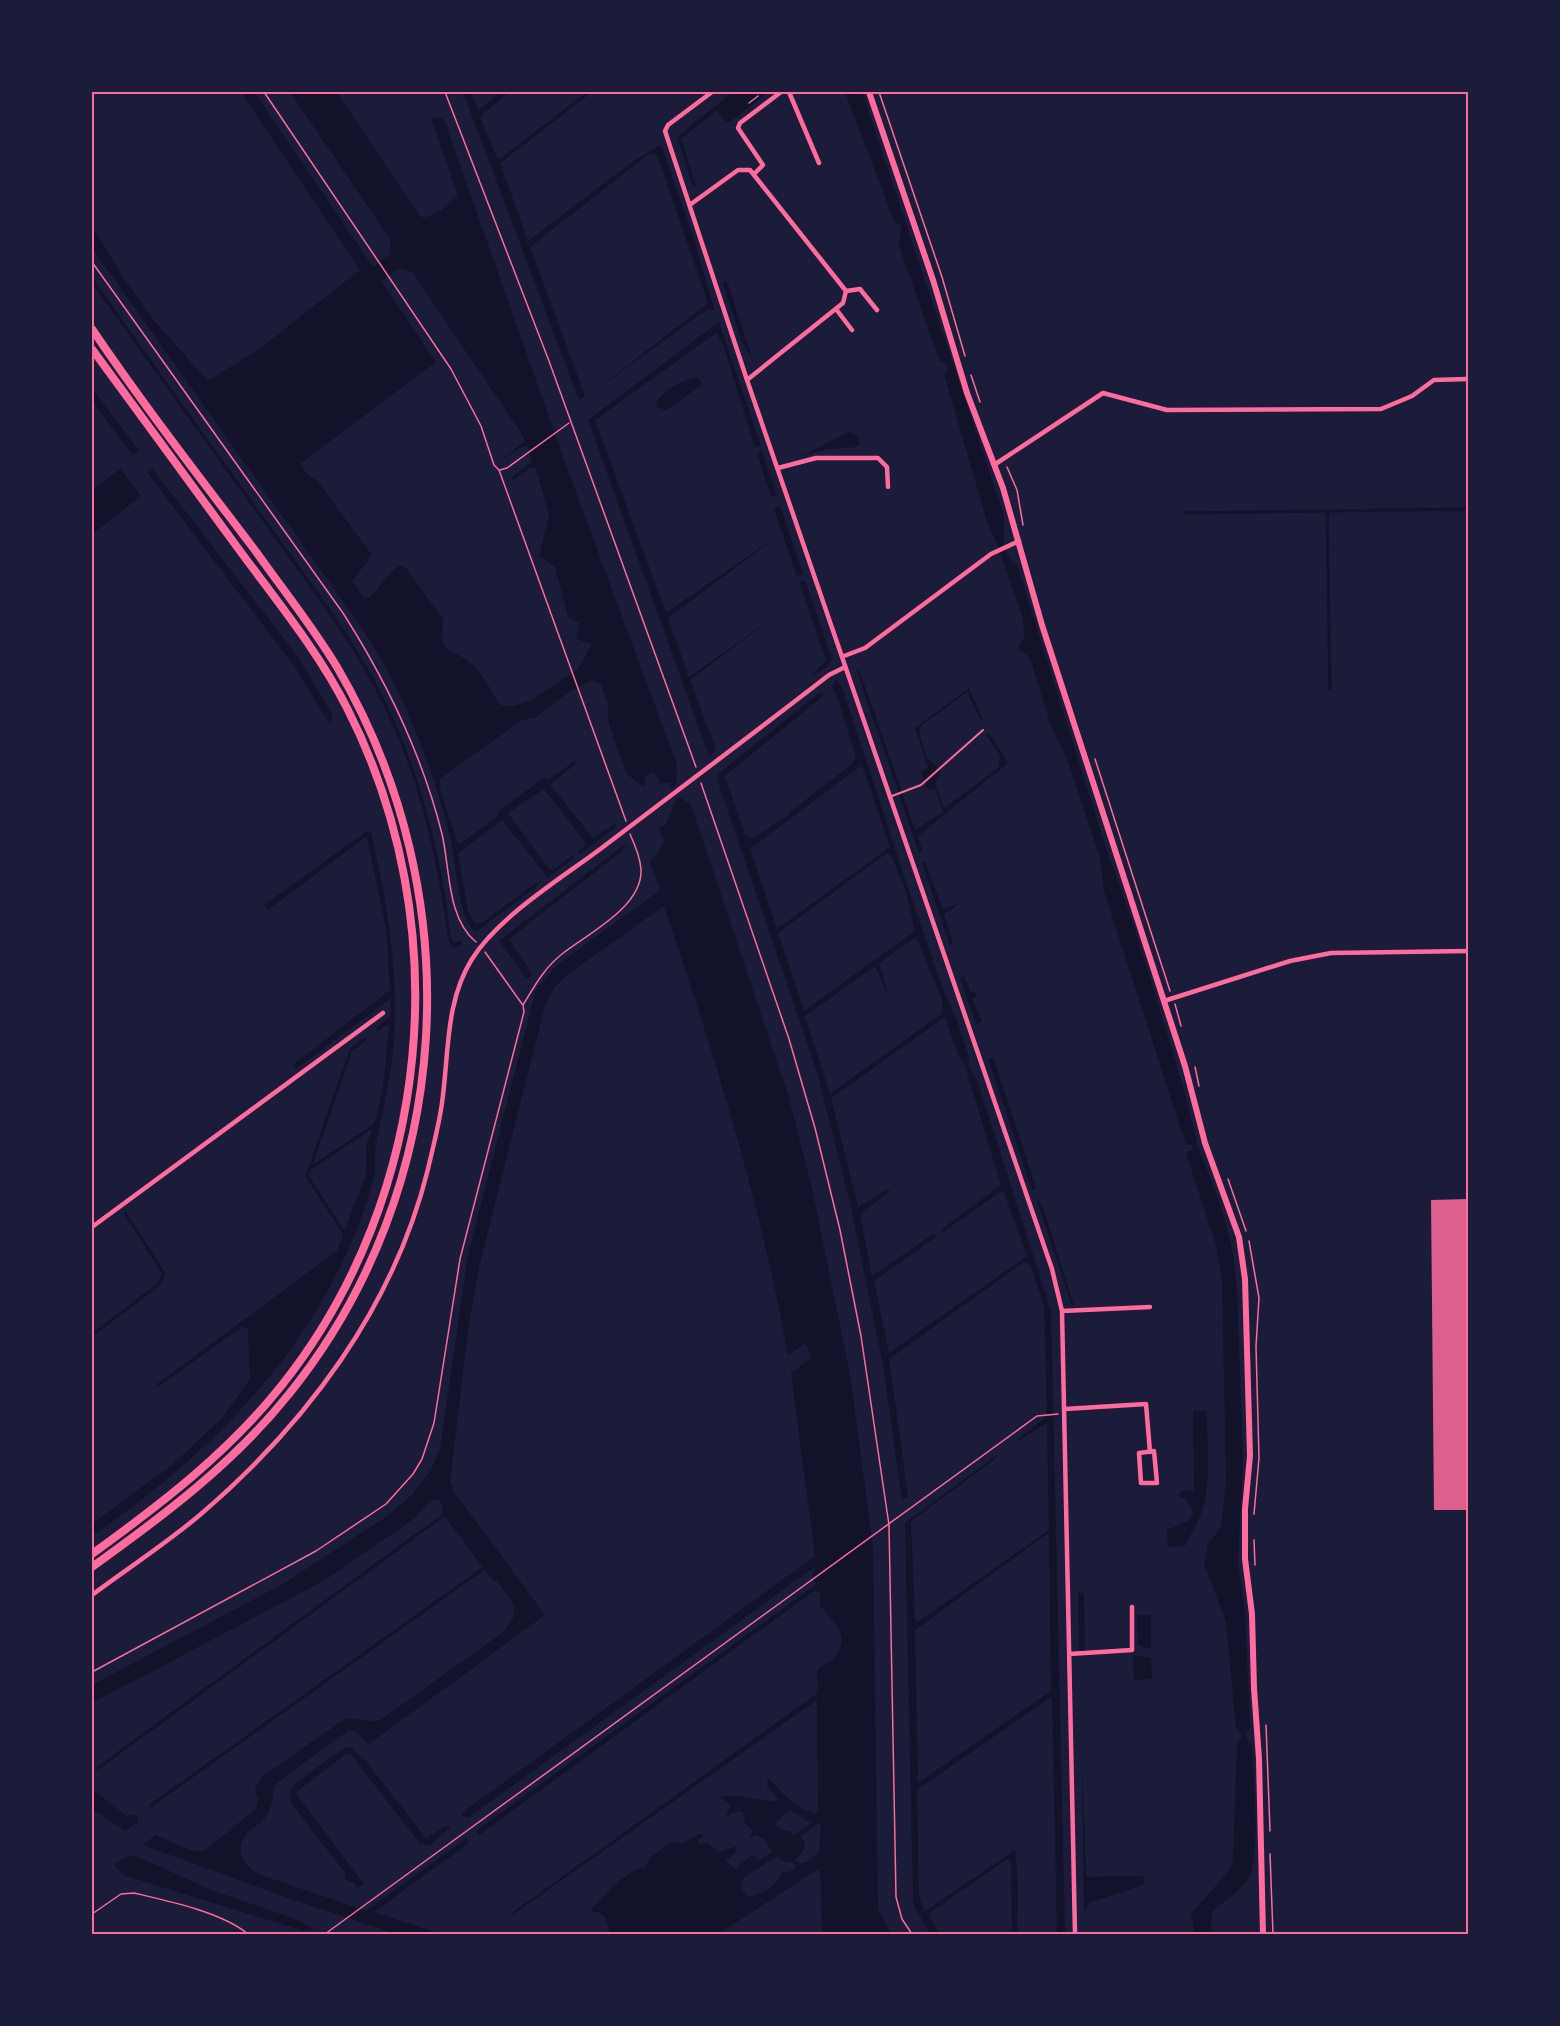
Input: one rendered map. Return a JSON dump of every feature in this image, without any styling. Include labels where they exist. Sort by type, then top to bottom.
[{"type":"main road","points":[[92,329],[312,629],[357,705],[388,774],[411,851],[428,960],[428,1007],[424,1072],[405,1169],[389,1216],[347,1308],[290,1393],[238,1451],[212,1476],[92,1568]]},
{"type":"main road","points":[[92,349],[302,634],[347,709],[377,778],[400,855],[416,959],[417,1008],[412,1070],[394,1166],[376,1216],[337,1303],[284,1384],[230,1444],[177,1491],[92,1554]]},
{"type":"street","points":[[712,92],[668,125],[665,131],[691,204],[747,380],[844,656],[845,667],[1048,1258],[1062,1311],[1075,1935]]},
{"type":"street","points":[[754,174],[764,165],[738,128],[740,123],[782,92]]},
{"type":"street","points":[[789,92],[819,163]]},
{"type":"street","points":[[869,92],[933,280],[967,393],[1019,541],[1041,625],[1164,1001],[1210,1159],[1239,1237],[1245,1279],[1250,1456],[1245,1509],[1245,1559],[1252,1614],[1259,1760],[1263,1935]]},
{"type":"street","points":[[691,204],[738,170],[747,168],[846,291],[846,299],[836,309],[747,380]]},
{"type":"street","points":[[846,291],[860,289],[877,310]]},
{"type":"street","points":[[836,309],[852,330]]},
{"type":"street","points":[[994,465],[1103,393],[1167,410],[1381,409],[1412,396],[1434,380],[1468,379]]},
{"type":"street","points":[[778,468],[816,458],[878,458],[887,466],[888,488]]},
{"type":"street","points":[[844,656],[865,648],[998,549],[1019,541]]},
{"type":"street","points":[[92,1595],[198,1517],[247,1474],[295,1422],[330,1378],[368,1318],[394,1268],[426,1176],[442,1104],[452,1008],[463,977],[481,946],[509,919],[829,675],[845,667]]},
{"type":"street","points":[[1164,1001],[1290,961],[1331,953],[1468,951]]},
{"type":"street","points":[[92,1227],[383,1013]]},
{"type":"street","points":[[1062,1311],[1150,1307]]},
{"type":"street","points":[[1065,1409],[1146,1404],[1150,1452]]},
{"type":"street","points":[[1154,1451],[1157,1483],[1141,1483],[1139,1453],[1150,1452],[1154,1451]]},
{"type":"street","points":[[1069,1654],[1132,1650],[1132,1607]]},
{"type":"lane","points":[[890,797],[921,785],[983,730]]},
{"type":"path","points":[[264,92],[470,401],[494,465],[499,470],[577,690]]},
{"type":"path","points":[[445,92],[545,350],[569,423],[698,775],[785,1028],[815,1128],[840,1230],[861,1336],[889,1525],[896,1897],[902,1919],[912,1935]]},
{"type":"path","points":[[879,92],[942,277],[968,364]]},
{"type":"path","points":[[749,103],[758,96]]},
{"type":"path","points":[[92,262],[342,613],[377,669],[423,768],[447,856],[461,925],[481,946],[523,1005],[517,1039],[460,1259],[434,1423],[422,1459],[413,1474],[387,1504],[316,1551],[92,1672]]},
{"type":"path","points":[[970,372],[983,410]]},
{"type":"path","points":[[499,470],[507,468],[569,423]]},
{"type":"path","points":[[1002,459],[1017,490],[1024,532]]},
{"type":"path","points":[[1092,753],[1104,781],[1183,1032]]},
{"type":"path","points":[[1194,1065],[1201,1094]]},
{"type":"path","points":[[1224,1173],[1238,1201],[1259,1298],[1256,1346],[1259,1458],[1253,1519]]},
{"type":"path","points":[[325,1935],[1037,1416],[1057,1414]]},
{"type":"path","points":[[1254,1539],[1255,1570]]},
{"type":"path","points":[[1264,1717],[1268,1753],[1270,1834]]},
{"type":"path","points":[[1270,1853],[1273,1935]]},
{"type":"path","points":[[92,1914],[121,1894],[134,1893],[216,1917],[236,1925],[248,1935]]},
{"type":"shaded area","points":[[241,92],[254,92],[373,267],[390,254],[390,239],[290,92],[337,92],[420,216],[424,218],[440,211],[458,196],[432,121],[433,118],[443,117],[567,468],[677,765],[676,785],[671,787],[670,783],[660,783],[652,772],[646,775],[644,787],[628,775],[608,720],[608,704],[601,685],[592,680],[571,691],[536,717],[520,721],[440,779],[440,788],[458,845],[496,818],[500,810],[544,778],[548,780],[575,761],[577,763],[550,784],[593,838],[614,824],[617,826],[580,854],[578,851],[585,846],[584,841],[544,789],[508,813],[549,869],[553,870],[572,856],[574,858],[548,877],[502,820],[458,853],[468,912],[475,923],[480,924],[536,883],[538,885],[476,932],[470,925],[461,903],[451,841],[434,782],[413,725],[387,670],[355,618],[92,248],[92,226],[126,282],[156,323],[208,381],[259,349],[360,270]],"holes":[[[400,268],[412,272],[524,437],[524,442],[504,458],[523,446],[528,446],[532,462],[511,478],[514,480],[531,467],[536,468],[549,515],[539,556],[555,567],[568,617],[580,623],[576,639],[592,644],[578,669],[532,700],[514,706],[500,705],[479,672],[466,660],[448,651],[442,641],[443,619],[406,568],[399,566],[390,573],[372,595],[367,599],[363,597],[352,581],[372,555],[318,482],[307,474],[300,464],[436,362],[381,281]]]},
{"type":"shaded area","points":[[463,92],[470,92],[479,110],[501,92],[509,92],[480,117],[497,158],[500,159],[587,92],[592,92],[500,163],[528,241],[632,162],[661,145],[693,236],[715,311],[708,310],[699,315],[596,390],[708,303],[657,155],[650,153],[530,247],[585,396],[579,400]]},
{"type":"shaded area","points":[[733,92],[768,92],[730,122],[725,121],[717,110],[681,139],[696,186],[693,187],[677,137]]},
{"type":"shaded area","points":[[845,92],[862,92],[1003,513],[1004,548],[1017,565],[1104,842],[1134,926],[1182,1083],[1198,1147],[1220,1203],[1232,1248],[1237,1290],[1243,1461],[1238,1562],[1245,1612],[1250,1729],[1246,1732],[1247,1740],[1252,1745],[1255,1836],[1252,1870],[1247,1881],[1239,1890],[1212,1912],[1211,1934],[1195,1934],[1191,1914],[1229,1871],[1233,1859],[1237,1742],[1241,1740],[1241,1733],[1236,1728],[1226,1621],[1204,1564],[1208,1544],[1221,1527],[1226,1480],[1222,1279],[1216,1245],[1186,1153],[1193,1149],[1192,1145],[1186,1145],[1104,891],[1100,857],[1067,759],[1052,729],[1031,661],[1027,654],[1017,650],[1025,637],[1022,616],[996,541],[989,528],[944,374],[948,370],[946,364],[940,362],[899,246],[901,224],[895,223]]},
{"type":"shaded area","points":[[92,277],[317,590],[373,678],[398,730],[420,788],[436,848],[451,940],[454,943],[461,941],[462,944],[455,948],[448,937],[434,856],[413,777],[393,726],[368,675],[322,604],[92,283]]},
{"type":"shaded area","points":[[727,281],[753,361],[741,339],[723,284]]},
{"type":"shaded area","points":[[719,322],[761,446],[756,447],[754,444],[723,344],[716,333],[595,420],[666,613],[779,535],[668,618],[689,677],[774,617],[690,680],[716,750],[709,756],[588,420]]},
{"type":"shaded area","points":[[697,377],[702,384],[667,410],[658,408],[655,403],[663,394],[686,380]]},
{"type":"shaded area","points":[[92,388],[139,451],[133,455],[92,401]]},
{"type":"shaded area","points":[[849,432],[858,436],[860,444],[857,447],[827,449],[802,456]]},
{"type":"shaded area","points":[[762,451],[777,495],[771,497],[757,454]]},
{"type":"shaded area","points":[[152,468],[298,657],[333,716],[330,724],[294,666],[147,472]]},
{"type":"shaded area","points":[[120,469],[141,496],[92,534],[92,490]]},
{"type":"shaded area","points":[[778,506],[781,508],[803,574],[797,576],[774,509]]},
{"type":"shaded area","points":[[805,580],[832,659],[827,667],[811,677],[826,660],[799,582]]},
{"type":"shaded area","points":[[859,669],[915,830],[943,812],[935,789],[928,790],[921,771],[928,768],[915,728],[969,688],[983,720],[981,721],[967,692],[922,725],[919,732],[927,758],[941,771],[935,785],[944,808],[998,768],[1000,756],[986,735],[989,733],[1008,763],[918,836],[922,851],[919,853],[864,693],[857,671]]},
{"type":"shaded area","points":[[836,679],[842,687],[907,885],[944,992],[958,1023],[969,1058],[969,1067],[977,1080],[1051,1311],[1065,1934],[1057,1934],[1052,1696],[917,1790],[919,1895],[924,1912],[1015,1850],[1018,1885],[1017,1934],[1012,1934],[1011,1862],[1007,1859],[928,1914],[939,1934],[931,1934],[915,1908],[913,1899],[905,1523],[997,1455],[995,1459],[911,1521],[915,1620],[918,1622],[1049,1530],[1047,1423],[1009,1446],[1047,1416],[1044,1305],[1030,1264],[1024,1262],[889,1359],[908,1497],[902,1500],[883,1365],[850,1203],[816,1069],[717,779],[718,774],[819,693],[824,692],[823,696],[725,776],[745,835],[754,838],[782,818],[786,818],[792,810],[850,766],[856,757],[836,693],[832,687]],"holes":[[[862,765],[890,847],[777,929],[750,849]],[[887,853],[891,855],[905,889],[915,931],[804,1011],[778,933]],[[916,937],[942,999],[943,1013],[830,1094],[805,1016],[875,966],[889,997],[879,963]],[[945,1017],[959,1057],[964,1063],[1001,1185],[941,1230],[943,1232],[1003,1190],[1027,1256],[889,1353],[874,1281],[937,1236],[935,1233],[872,1276],[860,1215],[890,1191],[887,1189],[858,1207],[831,1098]],[[1047,1534],[1049,1535],[1051,1691],[918,1783],[915,1630]]]},
{"type":"shaded area","points":[[681,798],[691,805],[789,1098],[813,1193],[851,1380],[873,1549],[878,1909],[891,1934],[822,1934],[820,1868],[718,1934],[610,1934],[603,1915],[591,1911],[616,1884],[633,1871],[645,1868],[651,1857],[670,1842],[680,1844],[702,1833],[704,1836],[698,1839],[698,1844],[708,1843],[719,1852],[737,1846],[736,1852],[725,1861],[736,1869],[752,1854],[759,1860],[772,1852],[765,1839],[755,1835],[750,1838],[753,1831],[745,1823],[743,1812],[737,1811],[726,1817],[731,1805],[720,1797],[736,1796],[766,1801],[779,1800],[767,1786],[768,1778],[796,1805],[818,1814],[817,1700],[511,1916],[512,1913],[818,1693],[817,1670],[833,1659],[842,1643],[839,1629],[820,1605],[820,1594],[815,1590],[479,1835],[476,1831],[814,1586],[816,1583],[812,1576],[816,1566],[468,1818],[462,1816],[463,1812],[815,1556],[791,1373],[811,1358],[806,1343],[788,1355],[750,1184],[701,1017],[664,906],[567,975],[554,988],[545,1006],[480,1263],[469,1324],[450,1481],[454,1492],[545,1615],[369,1744],[355,1731],[349,1730],[278,1782],[274,1788],[269,1812],[242,1840],[242,1857],[258,1874],[366,1911],[467,1838],[469,1843],[374,1912],[441,1934],[397,1934],[299,1902],[143,1845],[156,1835],[194,1852],[205,1850],[256,1809],[258,1800],[255,1789],[262,1777],[343,1720],[377,1721],[382,1719],[502,1633],[513,1619],[514,1605],[439,1500],[430,1501],[415,1518],[325,1580],[92,1703],[92,1685],[283,1584],[389,1515],[413,1494],[430,1472],[440,1449],[468,1255],[536,990],[556,966],[660,890],[650,861],[664,842],[659,828],[666,824],[676,799]],"holes":[[[790,1810],[811,1823],[792,1836],[791,1832],[776,1825],[777,1821]],[[821,1823],[819,1852],[805,1863],[797,1863],[795,1860],[805,1848],[804,1841],[800,1837]],[[777,1856],[785,1862],[793,1862],[795,1869],[786,1873],[783,1871],[770,1888],[750,1897],[741,1888],[743,1878]]]},
{"type":"shaded area","points":[[366,832],[371,833],[383,887],[394,969],[395,1025],[393,1053],[375,1151],[375,1174],[355,1233],[330,1286],[300,1336],[265,1382],[226,1425],[184,1465],[92,1536],[92,1524],[172,1465],[221,1419],[250,1379],[248,1329],[242,1327],[158,1387],[157,1384],[337,1251],[366,1174],[366,1146],[376,1119],[383,1088],[389,1026],[385,1025],[378,1031],[375,1029],[391,1016],[390,999],[296,1069],[294,1064],[390,990],[386,928],[367,838],[268,910],[264,905]]},
{"type":"shaded area","points":[[624,845],[626,848],[509,939],[531,972],[531,977],[526,978],[499,941]]},
{"type":"shaded area","points":[[925,861],[943,910],[963,901],[944,914],[953,943],[950,945],[922,863]]},
{"type":"shaded area","points":[[964,976],[970,992],[974,991],[977,997],[972,999],[982,1022],[976,1024],[960,978]]},
{"type":"shaded area","points":[[993,1057],[1036,1188],[1032,1190],[988,1059]]},
{"type":"shaded area","points":[[1039,1199],[1074,1306],[1072,1306],[1040,1210],[1037,1200]]},
{"type":"shaded area","points":[[1193,1411],[1206,1411],[1208,1467],[1205,1496],[1198,1521],[1185,1546],[1168,1547],[1167,1530],[1189,1521],[1194,1513],[1186,1499],[1179,1497],[1180,1491],[1194,1490]]},
{"type":"shaded area","points":[[1078,1592],[1084,1594],[1085,1651],[1079,1651]]},
{"type":"shaded area","points":[[1137,1615],[1151,1615],[1151,1649],[1138,1645]]},
{"type":"shaded area","points":[[1133,1655],[1151,1658],[1152,1679],[1134,1680]]},
{"type":"shaded area","points":[[351,1747],[365,1760],[426,1838],[451,1826],[430,1845],[420,1844],[351,1754],[346,1754],[295,1793],[364,1884],[358,1888],[353,1881],[348,1882],[345,1878],[346,1874],[292,1804],[290,1792],[296,1783],[344,1748]]},
{"type":"shaded area","points":[[1082,1756],[1086,1877],[1143,1876],[1144,1885],[1088,1903],[1087,1909],[1084,1909]]},
{"type":"shaded area","points":[[92,1789],[127,1816],[137,1814],[138,1822],[125,1831],[92,1809]]},
{"type":"shaded area","points":[[128,1856],[136,1856],[211,1890],[298,1920],[313,1929],[304,1931],[123,1875],[114,1864]]},
{"type":"building","points":[[1468,1199],[1468,1510],[1434,1510],[1431,1200]]},
{"type":"waterway","points":[[1185,513],[1468,509]]},
{"type":"waterway","points":[[1327,511],[1330,689]]},
{"type":"waterway","points":[[346,1236],[307,1176],[351,1050],[365,1039]]},
{"type":"waterway","points":[[309,1169],[377,1124]]},
{"type":"waterway","points":[[92,1335],[158,1285],[164,1274],[125,1213]]},
{"type":"waterway","points":[[446,1500],[448,1512],[496,1576]]},
{"type":"waterway","points":[[98,1768],[448,1512]]},
{"type":"waterway","points":[[150,1806],[487,1566]]}]
